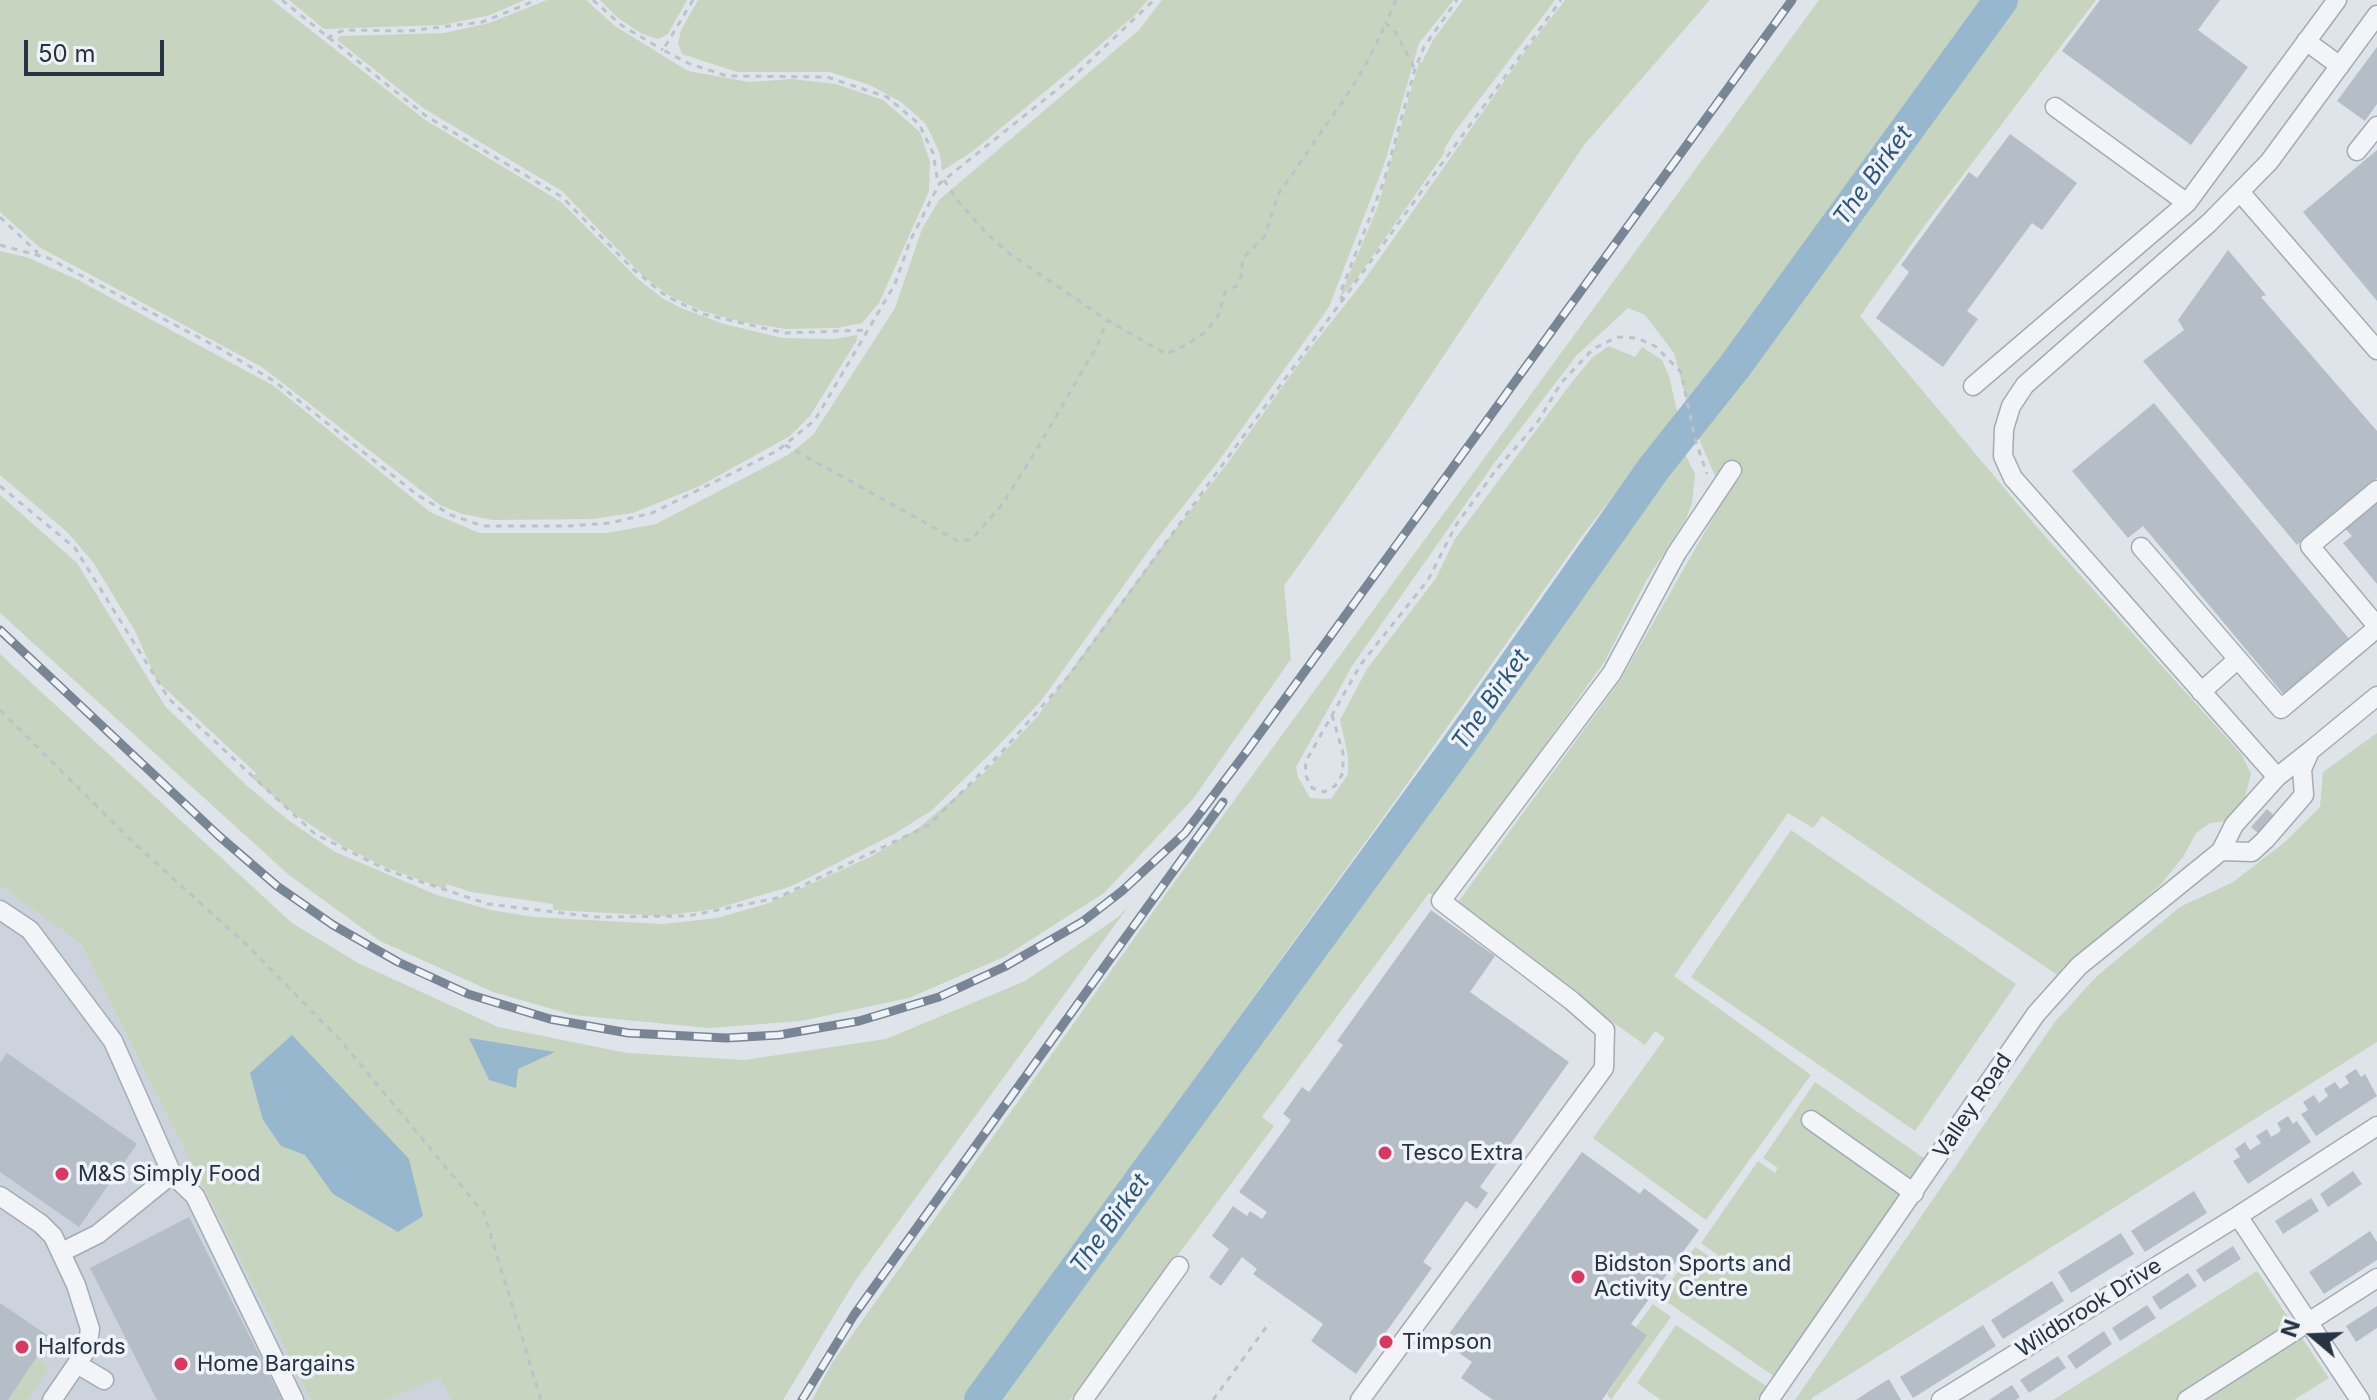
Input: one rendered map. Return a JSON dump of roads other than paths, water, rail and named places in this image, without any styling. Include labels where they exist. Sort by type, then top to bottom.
[{"type":"street","points":[[1973,386],[2187,203],[2337,0]]},
{"type":"street","points":[[2277,777],[2013,478],[2003,456],[2004,429],[2011,406],[2025,385],[2209,223],[2269,162],[2377,15]]},
{"type":"street","points":[[2306,41],[2340,66]]},
{"type":"street","points":[[2055,107],[2187,203]]},
{"type":"street","points":[[2357,151],[2377,126]]},
{"type":"street","points":[[2240,192],[2377,350]]},
{"type":"street","points":[[2116,263],[2136,287]]},
{"type":"street","points":[[1360,1400],[1604,1068],[1605,1030],[1441,901],[1612,673],[1676,554],[1732,470]]},
{"type":"street","points":[[2141,547],[2281,709],[2377,627],[2310,546],[2377,490]]},
{"type":"street","points":[[2201,692],[2238,659]]},
{"type":"street","points":[[2310,751],[2302,769],[2304,795],[2299,804],[2252,852],[2221,851],[2234,825],[2277,777],[2377,696]]},
{"type":"street","name":"Valley Road","points":[[1769,1400],[2036,1014],[2071,975],[2221,851]]},
{"type":"street","points":[[0,910],[30,930],[113,1041],[172,1174],[195,1196],[294,1400]]},
{"type":"street","points":[[1811,1120],[1914,1193]]},
{"type":"street","name":"Wildbrook Drive","points":[[1941,1400],[2377,1126]]},
{"type":"street","points":[[62,1252],[98,1234],[172,1174]]},
{"type":"street","points":[[0,1196],[53,1236],[62,1252],[90,1329],[87,1349],[52,1400]]},
{"type":"street","points":[[2238,1216],[2360,1400]]},
{"type":"street","points":[[1083,1400],[1179,1266]]},
{"type":"street","points":[[2187,1400],[2377,1278]]},
{"type":"street","points":[[77,1364],[104,1380]]},
{"type":"water","points":[[292,1035],[409,1159],[423,1216],[398,1232],[333,1194],[305,1155],[281,1146],[263,1120],[250,1073]]},
{"type":"water","points":[[469,1038],[555,1052],[518,1069],[516,1088],[489,1080]]},
{"type":"waterway","name":"The Birket","points":[[981,1400],[1459,745],[1654,468],[1735,366],[2001,0]]},
{"type":"railway","points":[[0,630],[219,836],[277,886],[333,925],[398,962],[468,994],[550,1019],[628,1033],[726,1038],[779,1035],[859,1021],[939,997],[1004,967],[1082,922],[1122,891],[1185,833],[1792,0]]},
{"type":"railway","points":[[802,1400],[854,1315],[1223,802]]},
{"type":"place","name":"Tesco Extra","points":[[1385,1153]]},
{"type":"place","name":"M&S Simply Food","points":[[62,1174]]},
{"type":"place","name":"Bidston Sports and Activity Centre","points":[[1578,1277]]},
{"type":"place","name":"Timpson","points":[[1386,1342]]},
{"type":"place","name":"Halfords","points":[[22,1347]]},
{"type":"place","name":"Home Bargains","points":[[181,1364]]}]
